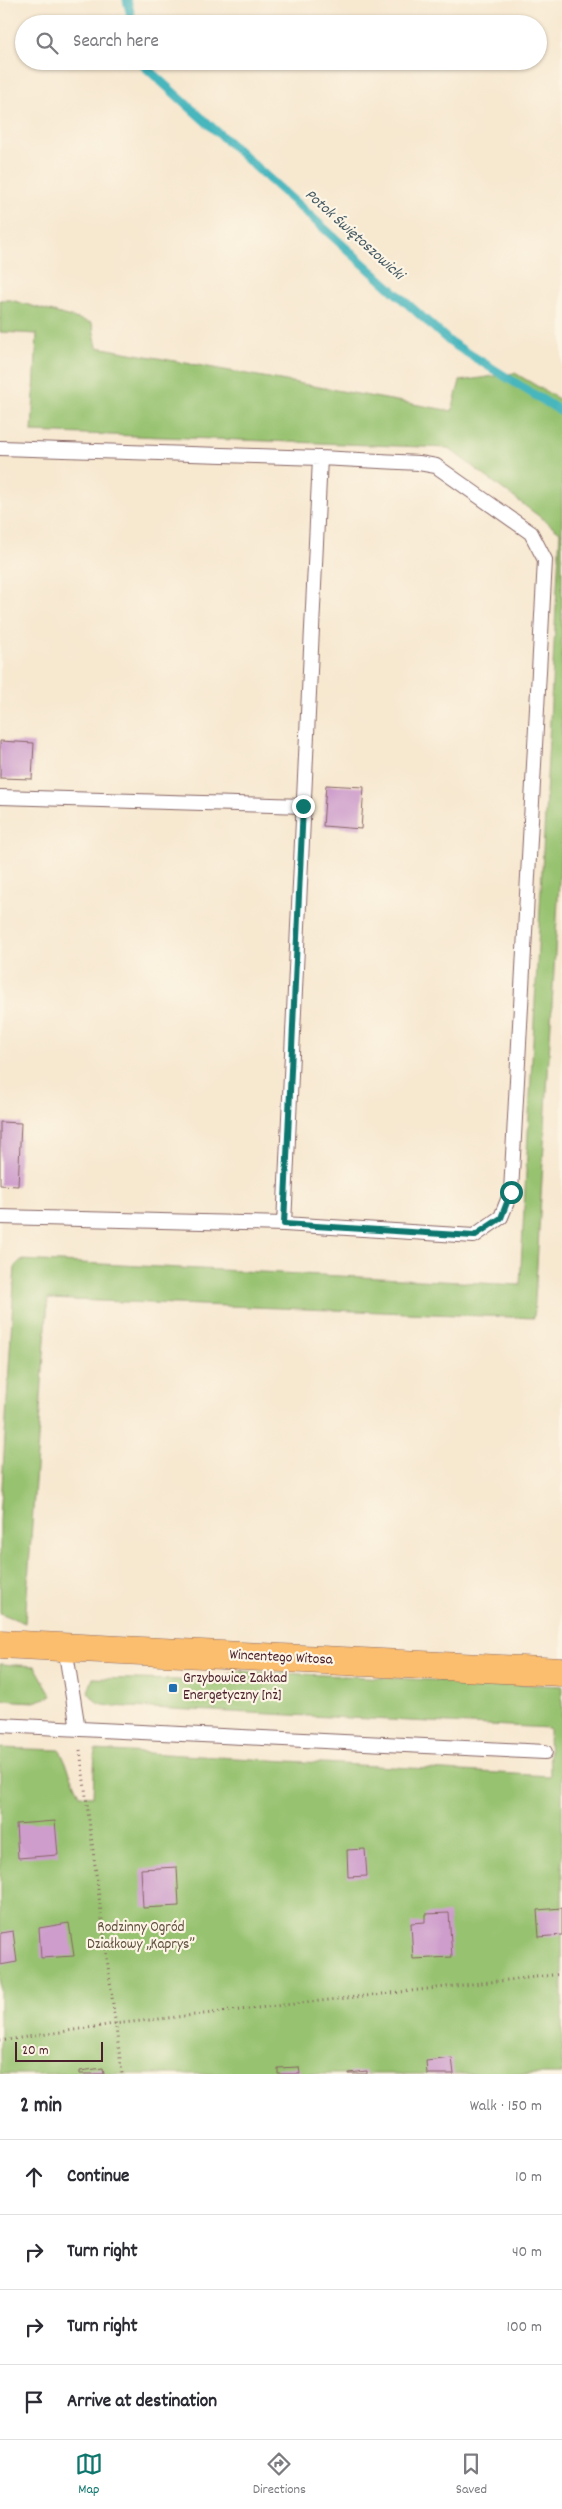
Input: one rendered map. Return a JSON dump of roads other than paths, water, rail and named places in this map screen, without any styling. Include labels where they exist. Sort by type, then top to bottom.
[{"type":"main road","name":"Wincentego Witosa","points":[[0,1644],[562,1672]]},
{"type":"lane","points":[[0,448],[320,458],[419,463],[436,466],[531,532],[545,560],[511,1192],[501,1218],[474,1236],[284,1224],[0,1217]]},
{"type":"lane","points":[[284,1224],[320,458]]},
{"type":"lane","points":[[0,797],[303,806]]},
{"type":"lane","points":[[65,1648],[78,1729]]},
{"type":"lane","points":[[0,1725],[545,1752]]},
{"type":"waterway","name":"Potok Świętoszowicki","points":[[127,0],[131,15]]},
{"type":"waterway","name":"Potok Świętoszowicki","points":[[148,70],[450,342],[562,412]]},
{"type":"place","name":"Grzybowice Zakład Energetyczny [nż]","points":[[173,1688]]},
{"type":"park label","name":"Rodzinny Ogród Działkowy „Kaprys”","points":[[141,1936]]}]
